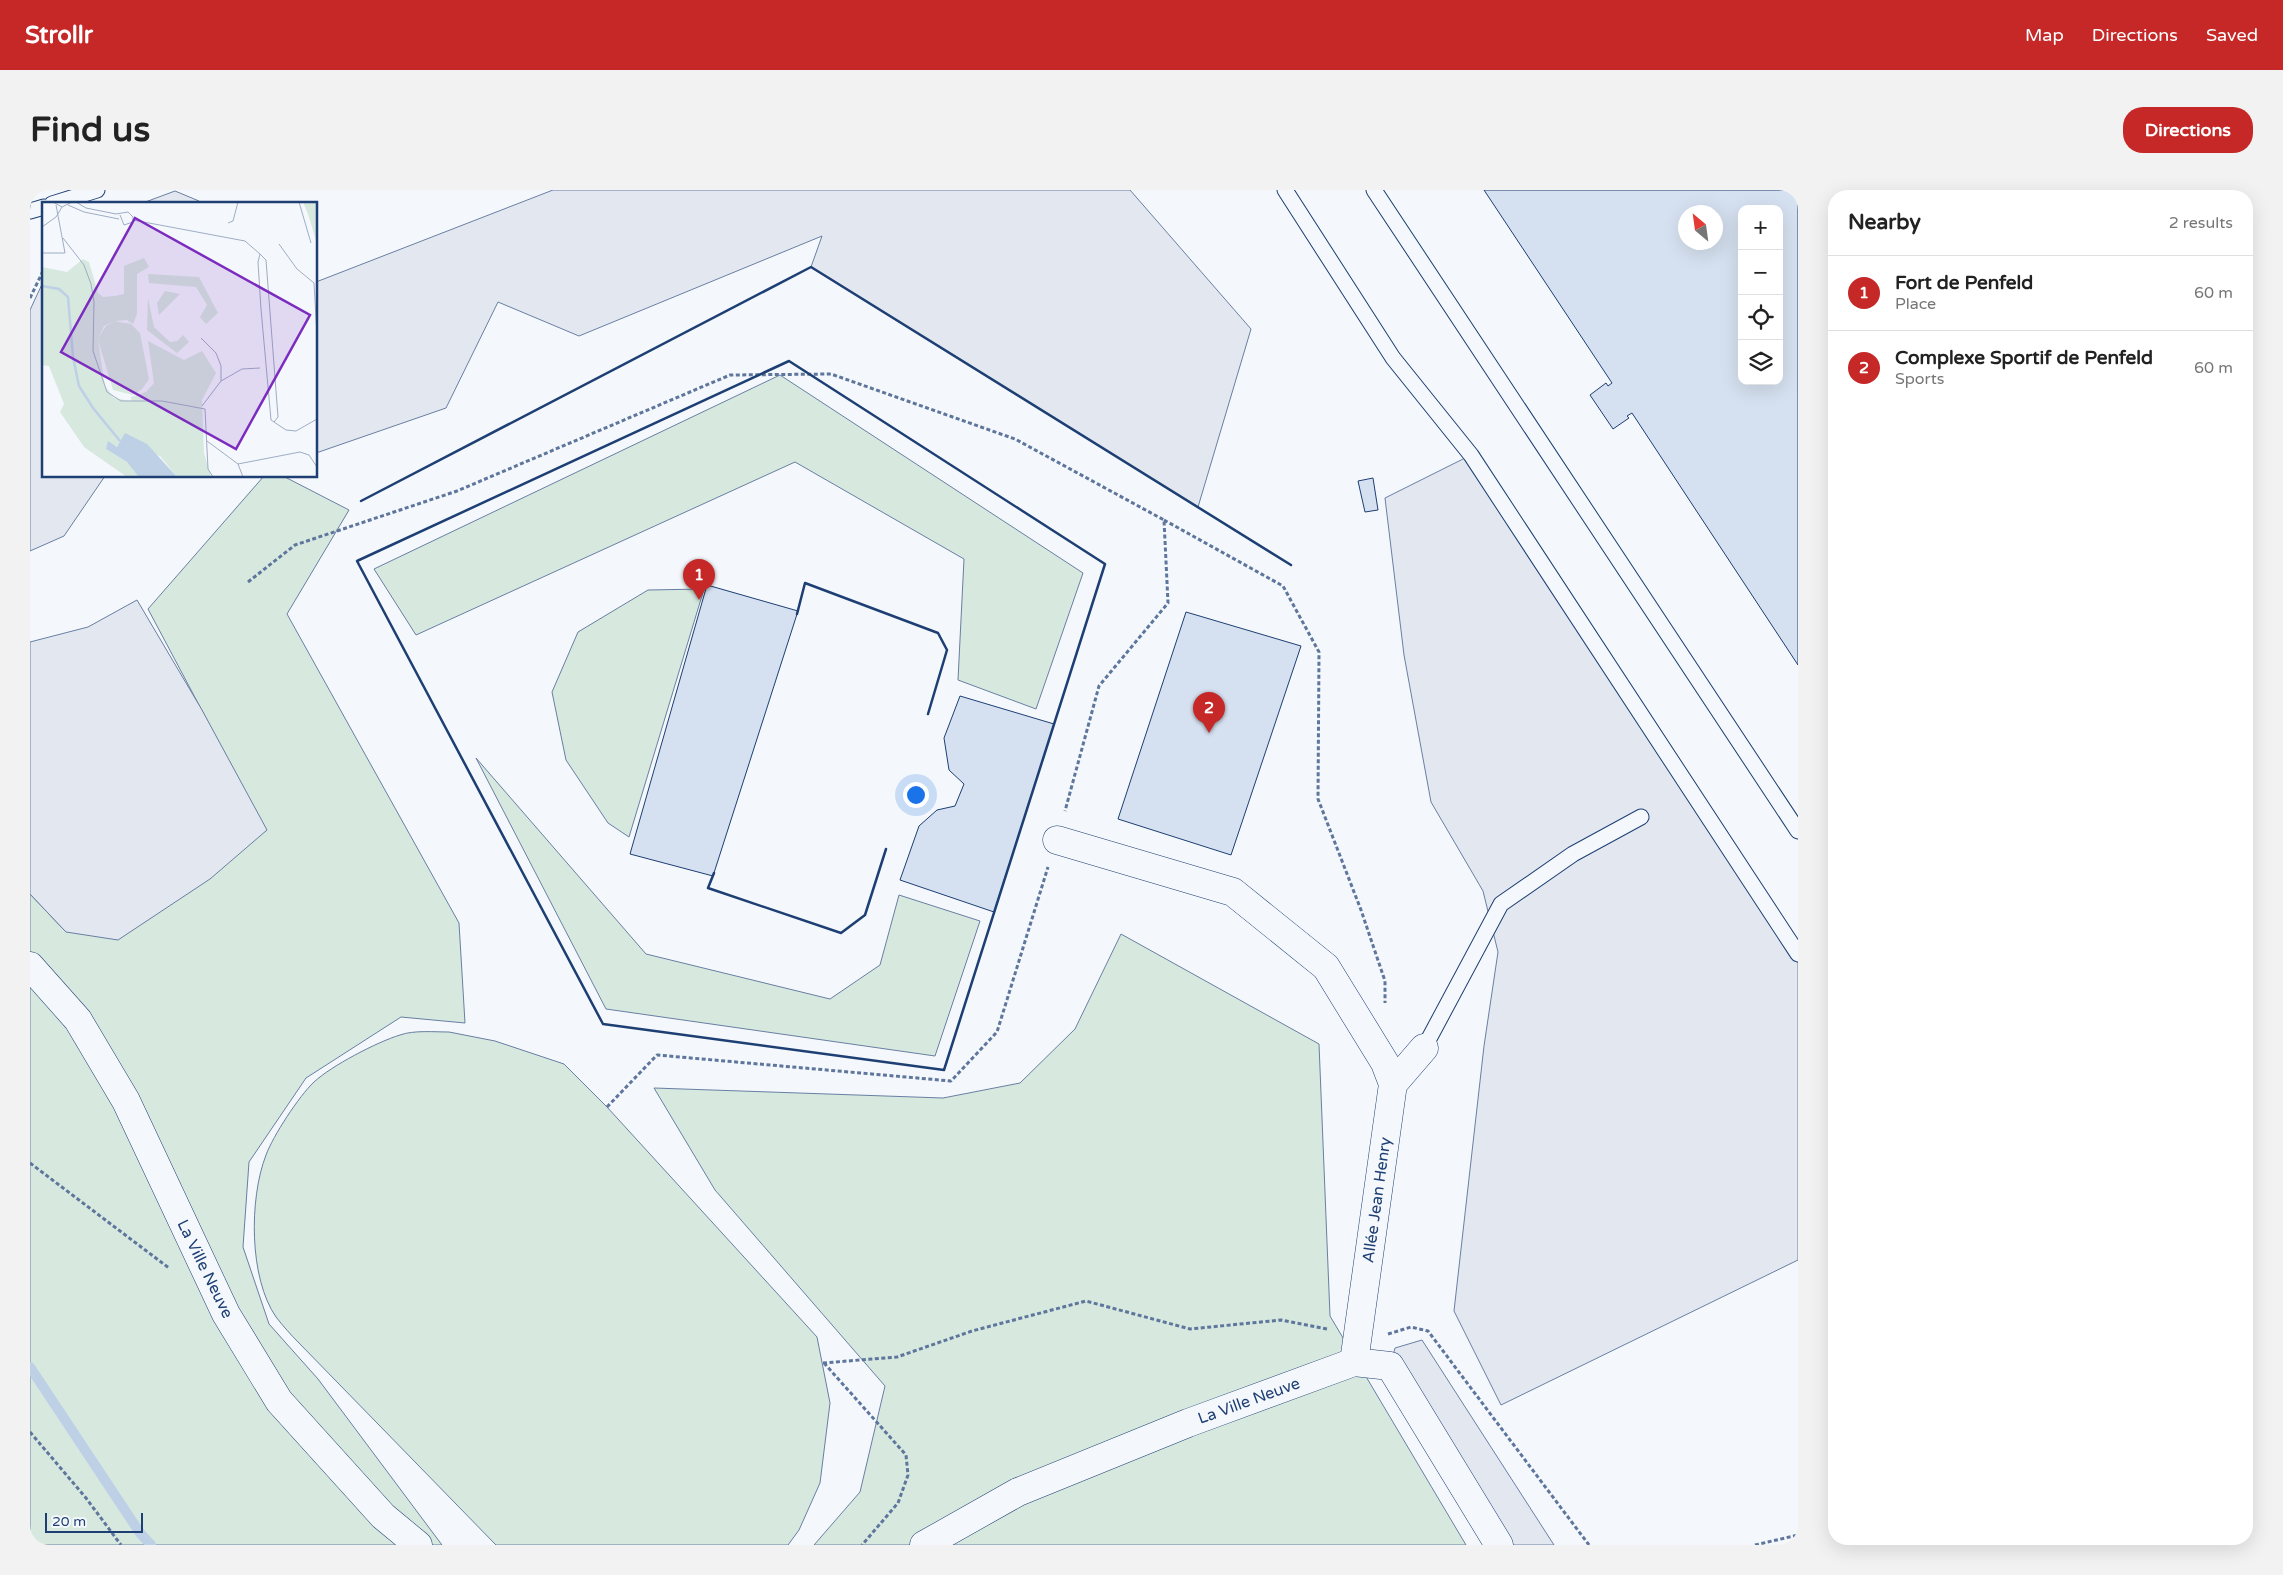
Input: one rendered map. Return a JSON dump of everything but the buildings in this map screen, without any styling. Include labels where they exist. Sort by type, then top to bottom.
[{"type":"street","points":[[1057,840],[1233,892],[1326,967],[1385,1062],[1393,1084],[1424,1048]]},
{"type":"street","name":"La Ville Neuve","points":[[30,966],[78,1020],[126,1101],[226,1314],[279,1401],[383,1516],[418,1545]]},
{"type":"street","name":"Allée Jean Henry","points":[[1354,1362],[1393,1084]]},
{"type":"street","name":"La Ville Neuve","points":[[924,1545],[1018,1492],[1170,1430],[1354,1362],[1390,1366],[1498,1545]]},
{"type":"lane","points":[[58,202],[97,190]]},
{"type":"lane","points":[[1285,190],[1394,358],[1471,455],[1798,954]]},
{"type":"lane","points":[[1374,190],[1798,831]]},
{"type":"lane","points":[[30,211],[42,207]]},
{"type":"lane","points":[[1424,1048],[1500,904],[1573,854],[1641,817]]},
{"type":"path","points":[[30,298],[42,274]]},
{"type":"path","points":[[248,582],[294,545],[457,491],[730,375],[831,374],[1015,439],[1283,586],[1319,652],[1318,799],[1361,910],[1385,981],[1385,1008]]},
{"type":"path","points":[[607,1107],[657,1055],[952,1081],[997,1032],[1057,840],[1099,686],[1168,603],[1164,520]]},
{"type":"path","points":[[30,1163],[176,1274]]},
{"type":"path","points":[[862,1545],[898,1503],[908,1475],[906,1456],[823,1363],[897,1357],[972,1331],[1086,1301],[1190,1329],[1281,1320],[1359,1336],[1388,1334],[1411,1327],[1428,1331],[1589,1545]]},
{"type":"path","points":[[30,1432],[86,1498],[121,1545]]},
{"type":"path","points":[[1755,1545],[1798,1535]]},
{"type":"shaded area","points":[[553,190],[1130,190],[1251,329],[1198,507],[811,267],[822,236],[579,336],[498,302],[446,408],[318,452],[318,281]]},
{"type":"shaded area","points":[[175,191],[199,201],[199,202],[145,202]]},
{"type":"shaded area","points":[[42,284],[42,478],[104,478],[64,536],[30,551],[30,310]]},
{"type":"shaded area","points":[[780,375],[1083,573],[1036,709],[958,680],[964,559],[795,462],[416,635],[374,569]]},
{"type":"shaded area","points":[[1471,455],[1798,954],[1798,1260],[1501,1405],[1454,1311],[1484,1046],[1498,952],[1483,891],[1431,802],[1404,655],[1385,498]]},
{"type":"shaded area","points":[[262,478],[287,478],[349,510],[287,614],[459,923],[465,1023],[401,1017],[306,1078],[249,1162],[243,1247],[269,1324],[318,1379],[442,1545],[30,1545],[30,894],[66,932],[266,831],[148,609]]},
{"type":"shaded area","points":[[704,589],[629,837],[608,823],[566,760],[552,692],[578,632],[648,590]]},
{"type":"shaded area","points":[[137,600],[202,710],[267,830],[210,879],[118,940],[66,932],[30,894],[30,642],[88,627]]},
{"type":"shaded area","points":[[476,758],[646,954],[830,999],[880,965],[899,895],[980,921],[935,1056],[606,1009]]},
{"type":"shaded area","points":[[1121,934],[1319,1044],[1330,1316],[1466,1545],[814,1545],[860,1492],[885,1386],[715,1190],[654,1088],[943,1098],[1020,1083],[1075,1029]]},
{"type":"shaded area","points":[[449,1032],[495,1041],[564,1064],[607,1107],[817,1337],[830,1403],[820,1483],[799,1530],[788,1545],[496,1545],[296,1340],[276,1317],[267,1301],[261,1281],[256,1260],[254,1238],[260,1173],[269,1147],[280,1127],[314,1082],[355,1055],[390,1038],[406,1033]]},
{"type":"shaded area","points":[[1422,1340],[1554,1545],[1499,1545],[1390,1366],[1395,1348]]},
{"type":"waterway","points":[[30,1367],[140,1533],[151,1545]]},
{"type":"wall","points":[[361,501],[811,267],[1291,565]]},
{"type":"wall","points":[[789,361],[1105,564],[944,1070],[603,1024],[357,561],[789,361]]},
{"type":"wall","points":[[797,614],[805,583],[938,633],[947,650],[928,714]]},
{"type":"wall","points":[[714,873],[708,888],[841,933],[865,915],[886,849]]},
{"type":"place","name":"Fort de Penfeld","points":[[699,600]]},
{"type":"place","name":"Complexe Sportif de Penfeld","points":[[1209,733]]}]
